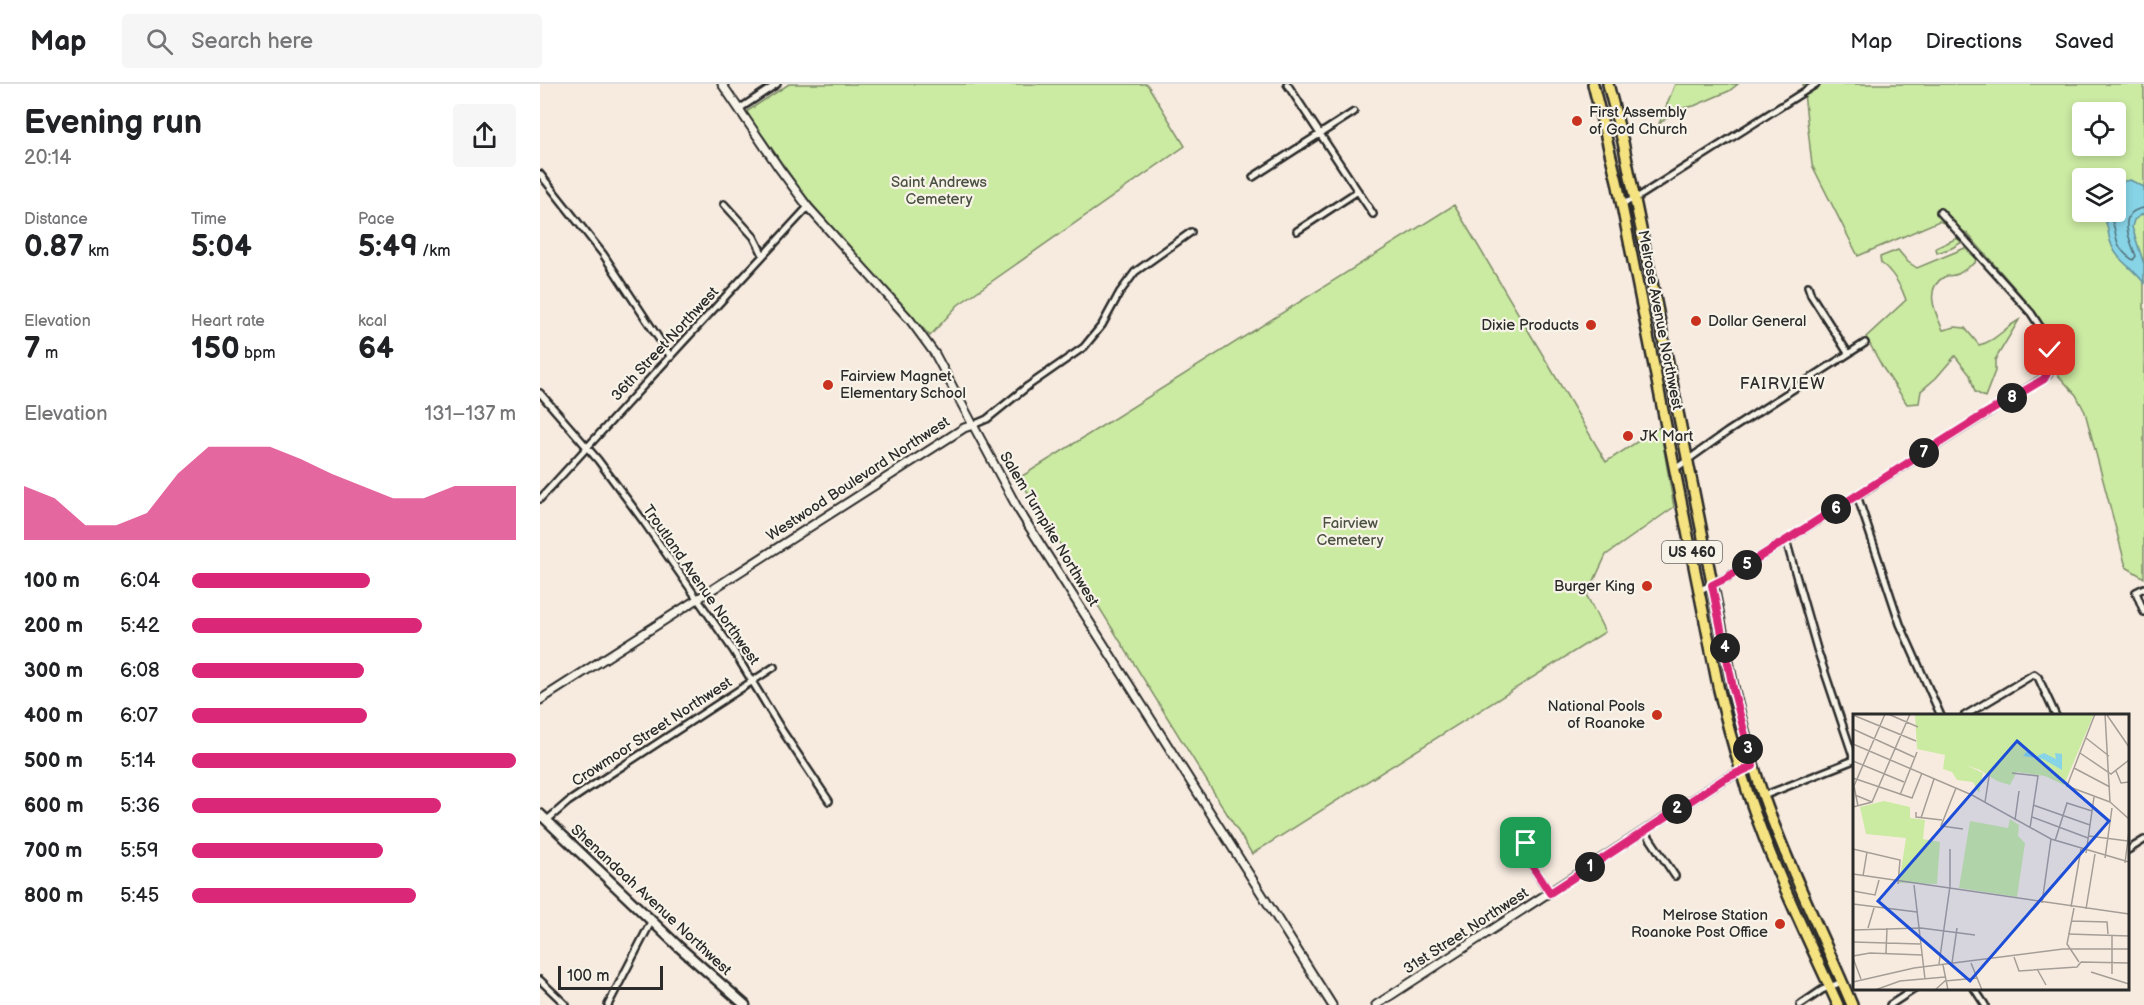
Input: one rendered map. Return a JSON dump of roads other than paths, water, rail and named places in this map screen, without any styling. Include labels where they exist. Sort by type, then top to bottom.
[{"type":"main road","name":"Melrose Avenue Northwest","points":[[1593,84],[1621,204],[1718,686],[1741,771],[1769,851],[1838,1005]]},
{"type":"main road","name":"Melrose Avenue Northwest","points":[[1608,84],[1635,199],[1733,688],[1753,766],[1781,843],[1852,1005]]},
{"type":"main road","name":"Shenandoah Avenue Northwest","points":[[543,818],[651,922],[745,1005]]},
{"type":"street","name":"Salem Turnpike Northwest","points":[[723,84],[808,207],[926,340],[950,380],[1018,509],[1332,1005]]},
{"type":"street","points":[[739,109],[777,84]]},
{"type":"street","points":[[1287,84],[1373,214]]},
{"type":"street","points":[[1621,204],[1635,199],[1816,84]]},
{"type":"street","points":[[1253,177],[1354,112]]},
{"type":"street","points":[[540,174],[603,254],[670,357]]},
{"type":"street","points":[[1297,231],[1358,191]]},
{"type":"street","points":[[724,204],[754,237],[763,255]]},
{"type":"street","name":"36th Street Northwest","points":[[540,499],[808,207]]},
{"type":"street","points":[[1700,591],[2044,379],[2050,370],[2050,350],[2042,330],[2031,313],[1940,212]]},
{"type":"street","name":"Westwood Boulevard Northwest","points":[[540,700],[955,434],[987,419],[1028,386],[1084,347],[1102,325],[1120,292],[1135,272],[1191,232]]},
{"type":"street","points":[[1808,286],[1811,295],[1848,353]]},
{"type":"street","points":[[1675,469],[1865,342]]},
{"type":"street","name":"Troutland Avenue Northwest","points":[[540,393],[587,446],[698,599],[829,801]]},
{"type":"street","points":[[1857,495],[1900,624],[1940,714]]},
{"type":"street","points":[[1786,540],[1817,649],[1853,756]]},
{"type":"street","points":[[2144,588],[2136,592],[2144,612]]},
{"type":"street","name":"Crowmoor Street Northwest","points":[[543,818],[774,667]]},
{"type":"street","points":[[1967,714],[2034,674],[2038,677],[2055,714]]},
{"type":"street","points":[[1763,796],[1853,759]]},
{"type":"street","name":"31st Street Northwest","points":[[1376,1005],[1724,779],[1753,766]]},
{"type":"street","points":[[1645,831],[1675,876]]},
{"type":"street","points":[[1527,837],[1526,850],[1529,861],[1550,893]]},
{"type":"street","points":[[2129,849],[2144,840]]},
{"type":"street","points":[[608,1005],[651,922]]},
{"type":"street","points":[[540,980],[566,1005]]},
{"type":"street","points":[[1800,1005],[1842,982]]},
{"type":"street","points":[[1890,1005],[1913,990]]},
{"type":"street","points":[[1975,990],[1985,1005]]},
{"type":"water","points":[[2130,180],[2144,187],[2144,213],[2134,220],[2132,227],[2144,264],[2144,283],[2114,251],[2105,222],[2126,222],[2126,181]]},
{"type":"place","name":"First Assembly of God Church","points":[[1577,121]]},
{"type":"place","name":"Dollar General","points":[[1696,321]]},
{"type":"place","name":"Dixie Products","points":[[1591,325]]},
{"type":"place","name":"Fairview Magnet Elementary School","points":[[828,385]]},
{"type":"place","name":"JK Mart","points":[[1628,436]]},
{"type":"place","name":"Burger King","points":[[1647,586]]},
{"type":"place","name":"National Pools of Roanoke","points":[[1657,715]]},
{"type":"place","name":"Melrose Station Roanoke Post Office","points":[[1780,924]]},
{"type":"district","name":"FAIRVIEW","points":[[1783,384]]},
{"type":"park label","name":"Saint Andrews Cemetery","points":[[939,190]]},
{"type":"park label","name":"Fairview Cemetery","points":[[1350,532]]}]
